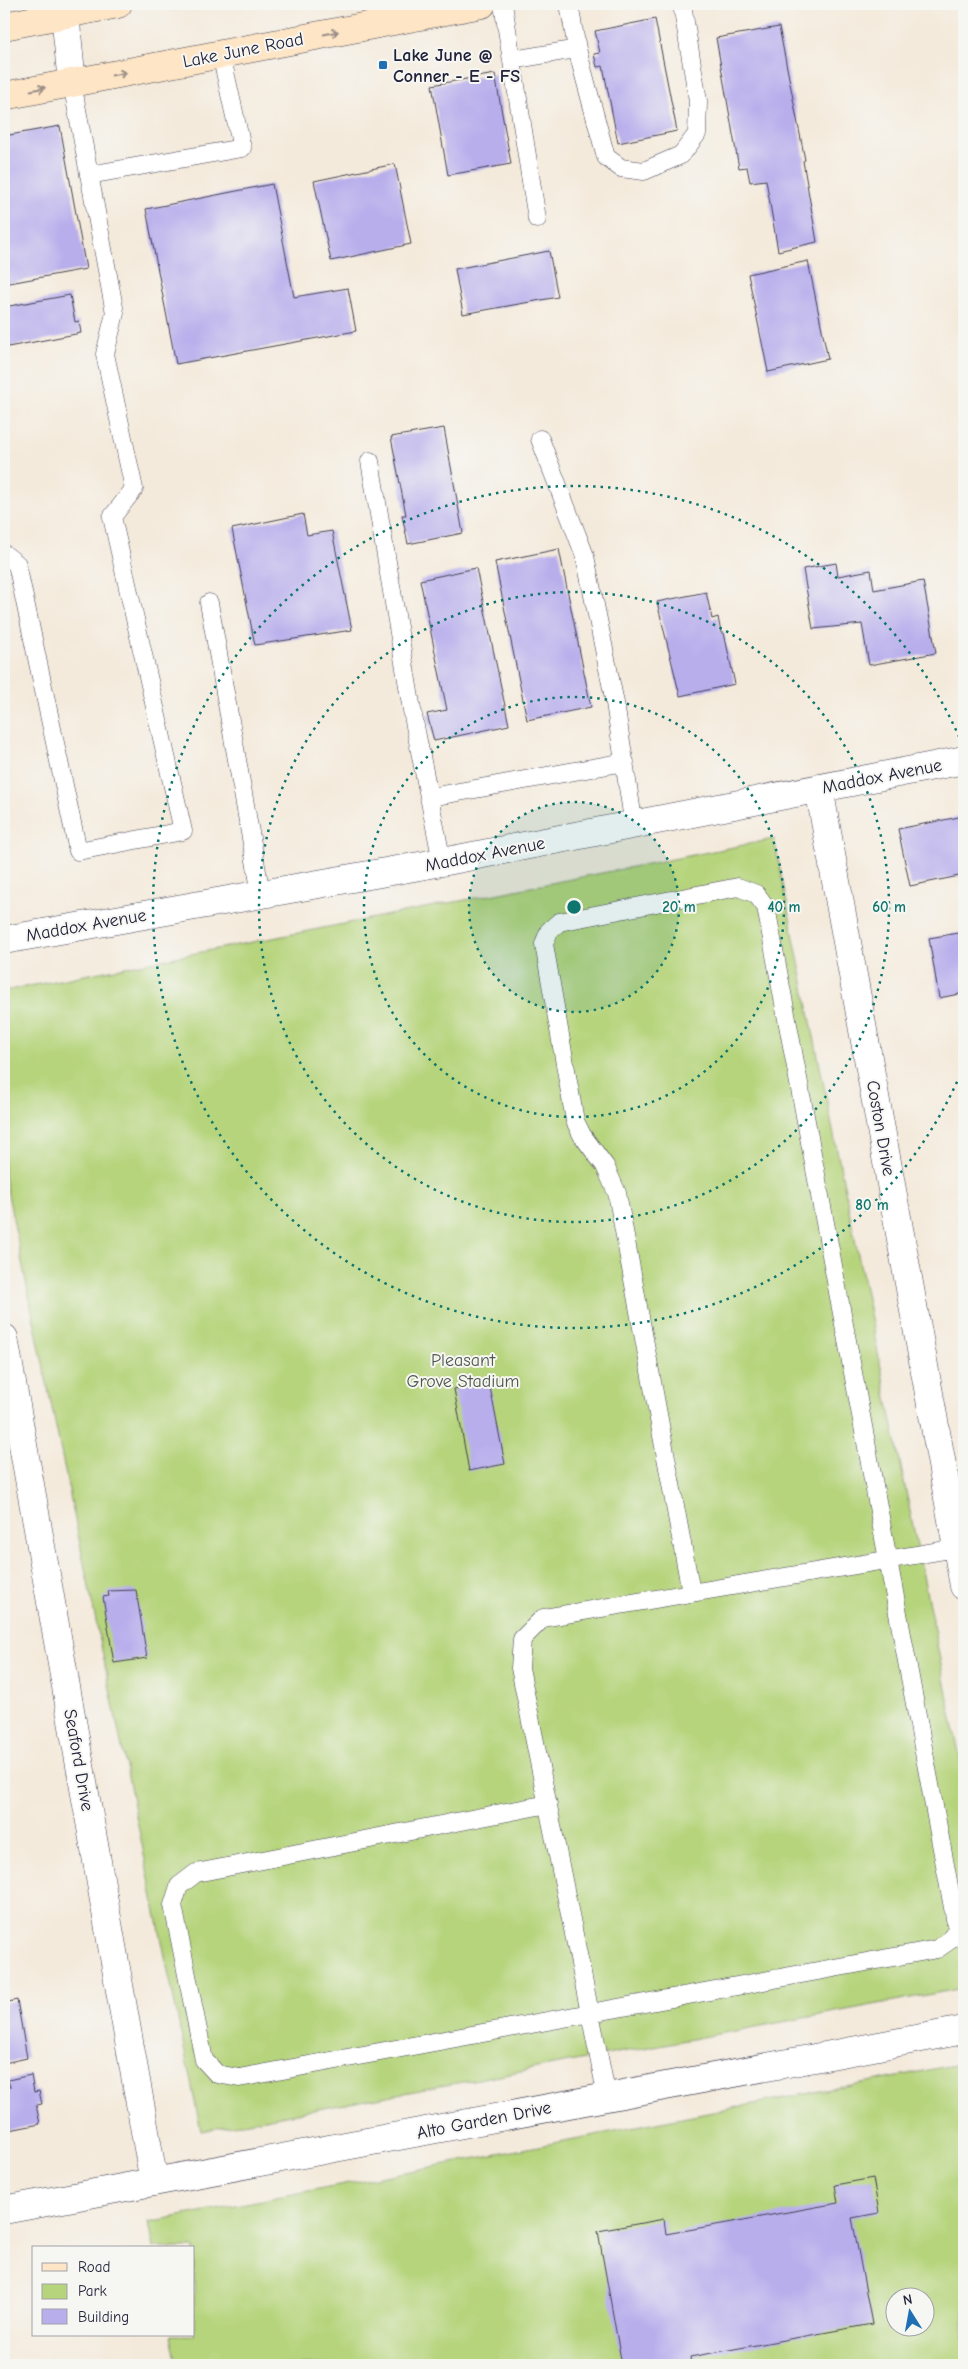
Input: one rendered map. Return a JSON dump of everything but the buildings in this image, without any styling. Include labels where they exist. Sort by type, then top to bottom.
[{"type":"main road","points":[[4,26],[65,9],[118,4]]},
{"type":"main road","name":"Lake June Road","points":[[4,96],[482,4]]},
{"type":"street","points":[[65,9],[72,83]]},
{"type":"street","name":"Maddox Avenue","points":[[4,940],[442,862],[964,760]]},
{"type":"street","name":"Coston Drive","points":[[819,788],[964,1586]]},
{"type":"street","name":"Seaford Drive","points":[[4,1338],[154,2182]]},
{"type":"street","name":"Alto Garden Drive","points":[[4,2210],[964,2030]]},
{"type":"lane","points":[[503,4],[537,219]]},
{"type":"lane","points":[[569,4],[577,49],[606,157],[621,168],[644,171],[681,154],[697,134],[698,101],[682,4]]},
{"type":"lane","points":[[512,60],[577,49]]},
{"type":"lane","points":[[89,175],[242,148],[221,54]]},
{"type":"lane","points":[[4,554],[18,564],[78,851],[183,830],[112,517],[134,489],[105,354],[115,313],[72,83]]},
{"type":"lane","points":[[540,439],[585,556],[615,702],[634,826]]},
{"type":"lane","points":[[370,461],[413,716],[431,797],[442,862]]},
{"type":"lane","points":[[209,603],[261,894]]},
{"type":"lane","points":[[431,797],[625,762]]},
{"type":"lane","points":[[548,1804],[196,1873],[179,1886],[173,1905],[204,2060],[217,2074],[238,2078],[937,1949],[950,1940],[957,1929],[766,907],[756,894],[738,887],[559,922],[549,931],[544,944],[575,1121],[582,1135],[605,1166],[617,1193],[691,1592]]},
{"type":"lane","points":[[607,2097],[520,1668],[522,1638],[543,1618],[957,1548]]},
{"type":"green space","name":"Pleasant Grove Stadium","points":[[774,839],[964,1778],[964,1988],[201,2131],[4,1175],[4,991]]},
{"type":"green space","points":[[964,2063],[964,2365],[177,2365],[171,2336],[195,2336],[195,2246],[154,2246],[149,2222]]},
{"type":"place","name":"Lake June @ Conner - E - FS","points":[[383,65]]}]
